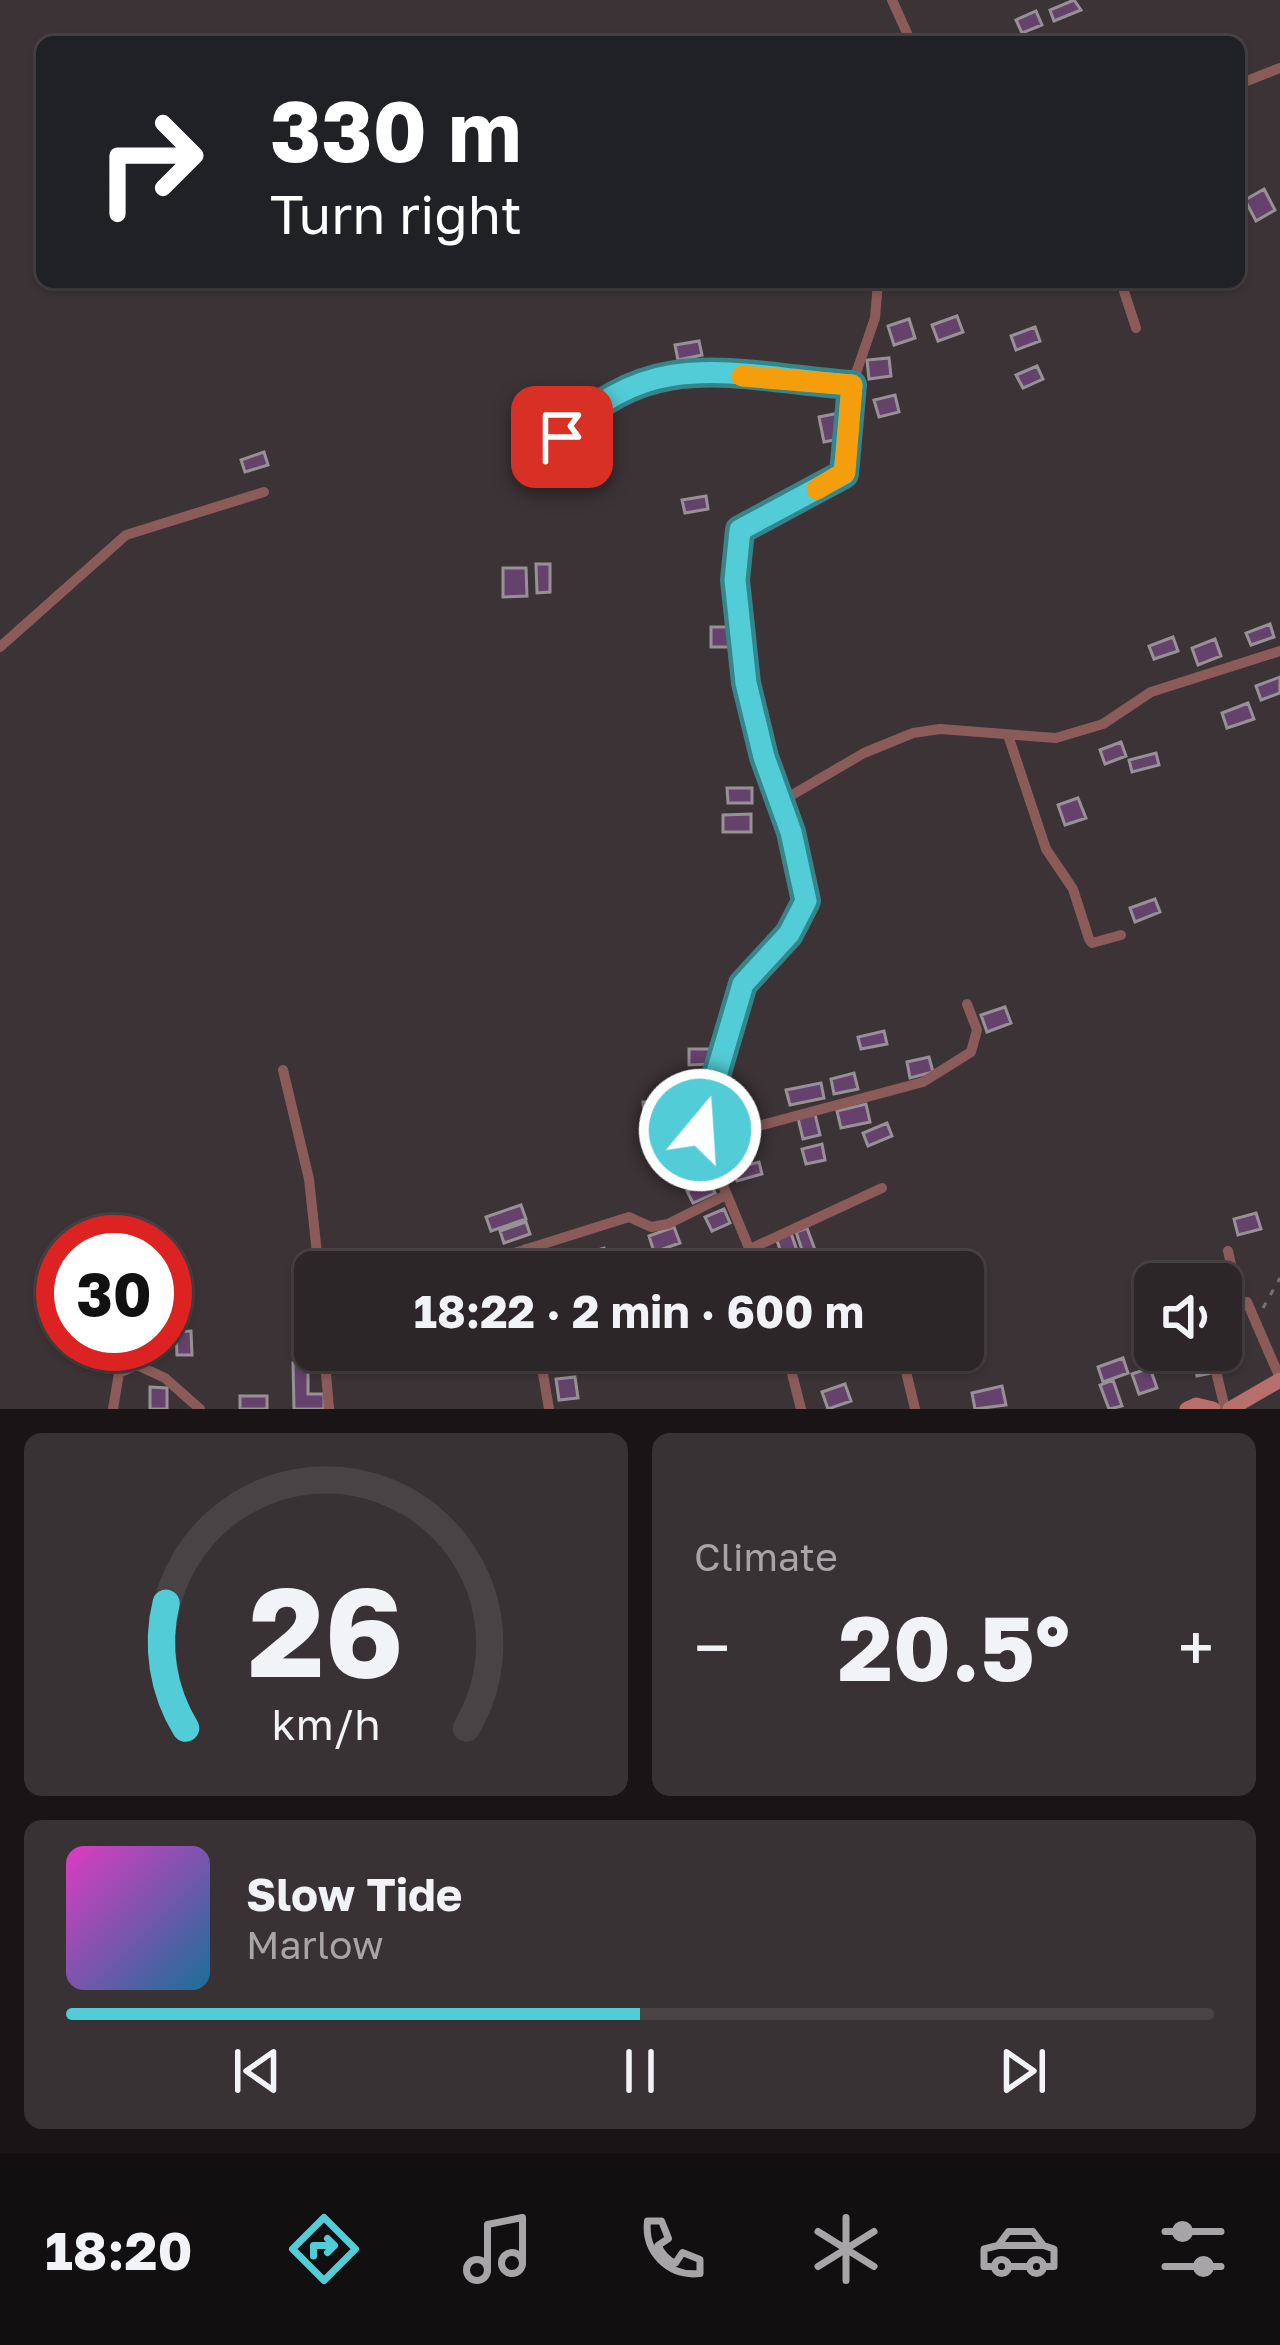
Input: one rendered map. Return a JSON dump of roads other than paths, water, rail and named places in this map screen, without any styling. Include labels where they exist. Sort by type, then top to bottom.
[{"type":"main road","points":[[1228,1409],[1279,1382]]},
{"type":"street","points":[[892,0],[908,36]]},
{"type":"street","points":[[1245,82],[1280,68]]},
{"type":"street","points":[[878,288],[875,318],[852,385],[844,474],[740,530],[735,580],[746,683],[806,901],[789,934],[743,984],[703,1116],[702,1141],[750,1249],[882,1188]]},
{"type":"street","points":[[1122,288],[1136,328]]},
{"type":"street","points":[[562,437],[596,406],[621,392],[650,379],[697,369],[852,385]]},
{"type":"street","points":[[0,647],[126,535],[264,492]]},
{"type":"street","points":[[780,802],[864,753],[913,734],[940,729],[1056,738],[1103,724],[1151,692],[1280,651]]},
{"type":"street","points":[[1008,735],[1046,849],[1072,889],[1089,939],[1092,943],[1121,935]]},
{"type":"street","points":[[702,1141],[923,1082],[971,1052],[977,1030],[967,1004]]},
{"type":"street","points":[[284,1070],[309,1179],[317,1251]]},
{"type":"street","points":[[520,1251],[629,1217],[651,1227],[668,1224],[726,1195]]},
{"type":"street","points":[[1228,1251],[1231,1263]]},
{"type":"street","points":[[1242,1304],[1256,1320],[1279,1382]]},
{"type":"street","points":[[112,1409],[119,1372],[137,1365],[165,1378],[200,1409]]},
{"type":"street","points":[[326,1371],[329,1409]]},
{"type":"street","points":[[543,1371],[549,1409]]},
{"type":"street","points":[[791,1371],[801,1409]]},
{"type":"street","points":[[906,1371],[915,1409]]},
{"type":"street","points":[[1217,1371],[1228,1409]]}]
